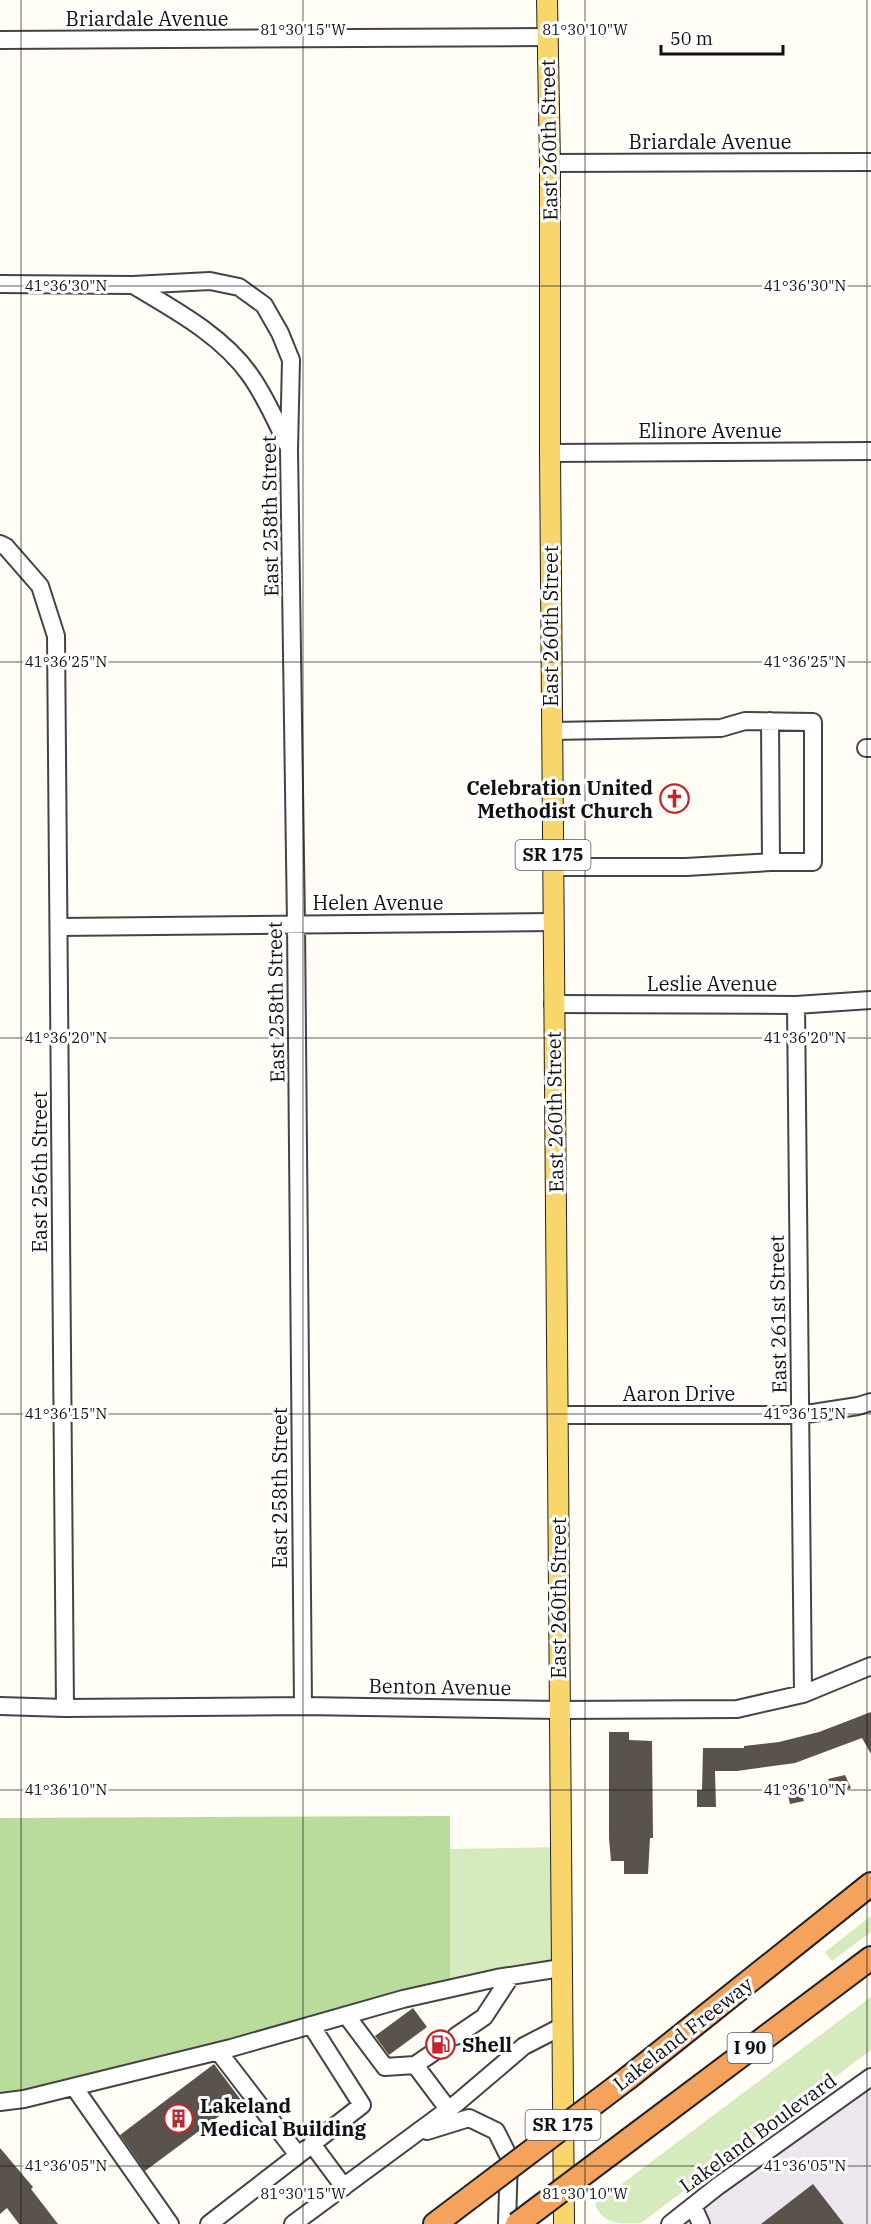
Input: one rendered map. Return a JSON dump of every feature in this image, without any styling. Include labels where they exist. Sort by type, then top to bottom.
[{"type":"highway","name":"Lakeland Freeway","points":[[435,2224],[628,2078],[871,1884]]},
{"type":"highway","name":"I 90","points":[[518,2224],[871,1958]]},
{"type":"main road","name":"East 260th Street","points":[[547,0],[564,2224]]},
{"type":"street","name":"Briardale Avenue","points":[[0,40],[547,37]]},
{"type":"street","name":"Briardale Avenue","points":[[550,163],[871,162]]},
{"type":"street","name":"East 258th Street","points":[[133,285],[210,281],[239,287],[264,305],[280,333],[291,360],[289,449],[303,1706]]},
{"type":"street","points":[[0,284],[133,285],[190,319],[220,343],[249,373],[266,401],[289,449]]},
{"type":"street","name":"Elinore Avenue","points":[[550,453],[871,451]]},
{"type":"street","name":"East 256th Street","points":[[0,544],[6,547],[40,586],[56,636],[65,1708]]},
{"type":"street","points":[[552,731],[721,728],[745,721],[813,722],[813,862],[686,867],[553,867]]},
{"type":"street","points":[[771,721],[771,862]]},
{"type":"street","name":"Helen Avenue","points":[[60,927],[554,922]]},
{"type":"street","name":"Leslie Avenue","points":[[554,1004],[796,1005],[871,1000]]},
{"type":"street","name":"East 261st Street","points":[[796,1005],[803,1694]]},
{"type":"street","name":"Aaron Drive","points":[[558,1415],[800,1415],[871,1402]]},
{"type":"street","name":"Benton Avenue","points":[[0,1706],[737,1709],[803,1694],[871,1666]]},
{"type":"street","points":[[0,2102],[24,2099],[218,2051],[403,1999],[561,1968]]},
{"type":"street","points":[[456,2036],[484,2017],[511,1976]]},
{"type":"street","points":[[346,2015],[385,2067],[415,2065],[434,2052]]},
{"type":"street","points":[[209,2224],[362,2105],[310,2025]]},
{"type":"street","points":[[293,2224],[413,2136],[524,2046],[561,2027]]},
{"type":"street","points":[[218,2051],[298,2155]]},
{"type":"street","points":[[415,2065],[448,2109]]},
{"type":"street","name":"Lakeland Boulevard","points":[[670,2224],[871,2077]]},
{"type":"street","points":[[74,2086],[170,2224]]},
{"type":"street","points":[[413,2136],[469,2118],[496,2132],[509,2157],[507,2224]]},
{"type":"street","points":[[312,2144],[344,2187]]},
{"type":"street","points":[[693,2206],[701,2224]]},
{"type":"shaded area","points":[[871,2077],[871,2224],[670,2224]]},
{"type":"green space","points":[[450,1816],[450,1989],[0,2102],[0,1818]]},
{"type":"green space","points":[[561,1847],[561,1968],[450,1989],[450,1849]]},
{"type":"green space","points":[[871,1916],[871,1932],[832,1961],[825,1952]]},
{"type":"green space","points":[[871,1997],[871,2050],[641,2223],[612,2221],[598,2211],[595,2204]]},
{"type":"building","points":[[871,1712],[871,1754],[862,1738],[795,1763],[737,1771],[715,1771],[716,1807],[697,1807],[697,1790],[702,1790],[703,1748],[744,1748],[744,1746],[779,1742],[819,1732]]},
{"type":"building","points":[[609,1732],[629,1732],[629,1740],[652,1741],[653,1838],[650,1838],[648,1874],[624,1874],[624,1861],[611,1861]]},
{"type":"building","points":[[845,1775],[851,1788],[836,1795],[828,1779]]},
{"type":"building","points":[[800,1787],[804,1801],[790,1804],[787,1791]]},
{"type":"building","points":[[413,2008],[427,2027],[389,2055],[375,2036]]},
{"type":"building","name":"Lakeland Medical Building","points":[[214,2064],[241,2100],[145,2171],[120,2135]]},
{"type":"building","points":[[0,2148],[33,2187],[31,2189],[58,2224],[19,2224],[7,2208],[0,2214]]},
{"type":"building","points":[[813,2184],[844,2224],[761,2224]]},
{"type":"tunnel","points":[[434,2052],[456,2036]]},
{"type":"place","name":"Celebration United Methodist Church","points":[[674,799]]},
{"type":"place","name":"Shell","points":[[441,2045]]},
{"type":"place","name":"Lakeland Medical Building","points":[[179,2118]]}]
